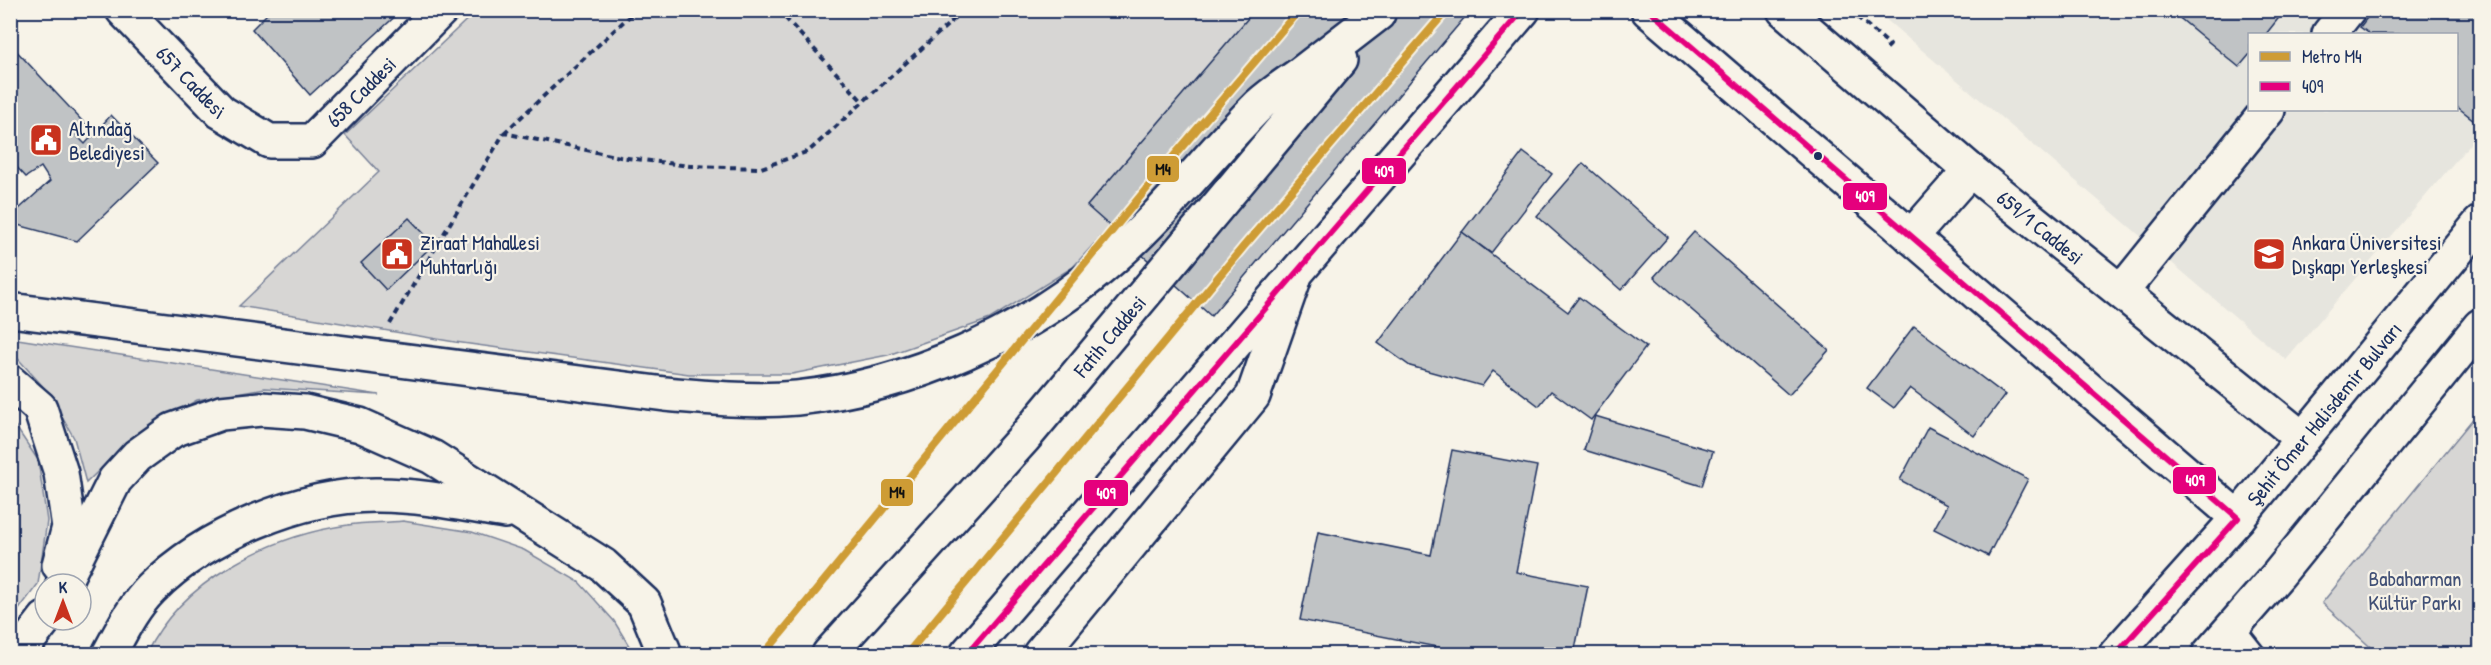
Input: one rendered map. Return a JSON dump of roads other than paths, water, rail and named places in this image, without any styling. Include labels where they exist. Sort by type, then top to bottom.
[{"type":"main road","name":"657 Caddesi","points":[[123,10],[220,112],[269,141]]},
{"type":"main road","name":"658 Caddesi","points":[[269,141],[312,141],[441,10]]},
{"type":"main road","points":[[967,654],[1294,279],[1523,10]]},
{"type":"main road","points":[[1648,10],[2238,518]]},
{"type":"main road","name":"659/1 Caddesi","points":[[1784,10],[1970,170],[2302,438]]},
{"type":"main road","points":[[2330,33],[2348,10]]},
{"type":"main road","points":[[10,310],[665,394],[749,400],[795,398],[843,392],[898,377],[978,346],[1055,304],[1112,260],[1179,194],[1260,104],[1380,12]]},
{"type":"main road","name":"Fatih Caddesi","points":[[829,654],[1024,438],[1380,12]]},
{"type":"main road","points":[[2121,291],[2267,111]]},
{"type":"main road","points":[[1911,237],[1970,170]]},
{"type":"main road","name":"Şehit Ömer Halisdemir Bulvarı","points":[[2116,654],[2238,518],[2481,223]]},
{"type":"main road","points":[[1040,654],[1253,396],[1294,279]]},
{"type":"main road","points":[[2209,654],[2481,326]]},
{"type":"main road","points":[[10,382],[40,408],[61,473],[69,527],[57,572]]},
{"type":"main road","points":[[69,572],[115,480],[137,456],[173,430],[221,413],[261,409],[305,412],[360,425],[432,457],[603,565],[644,603],[665,654]]},
{"type":"main road","points":[[109,654],[123,627],[150,590],[192,555],[234,530],[305,504],[376,495],[446,501],[520,514]]},
{"type":"main road","points":[[18,654],[35,632]]},
{"type":"lane","points":[[2234,625],[2257,654]]},
{"type":"metro line","name":"M4","points":[[764,654],[1162,170],[1299,10]]},
{"type":"metro line","name":"M4","points":[[907,654],[1244,246],[1447,10]]},
{"type":"place","name":"Altındağ Belediyesi","points":[[46,140]]},
{"type":"place","name":"Ziraat Mahallesi Muhtarlığı","points":[[397,254]]},
{"type":"place","name":"Ankara Üniversitesi Dışkapı Yerleşkesi","points":[[2269,254]]},
{"type":"park label","name":"Babaharman Kültür Parkı","points":[[2415,590]]}]
